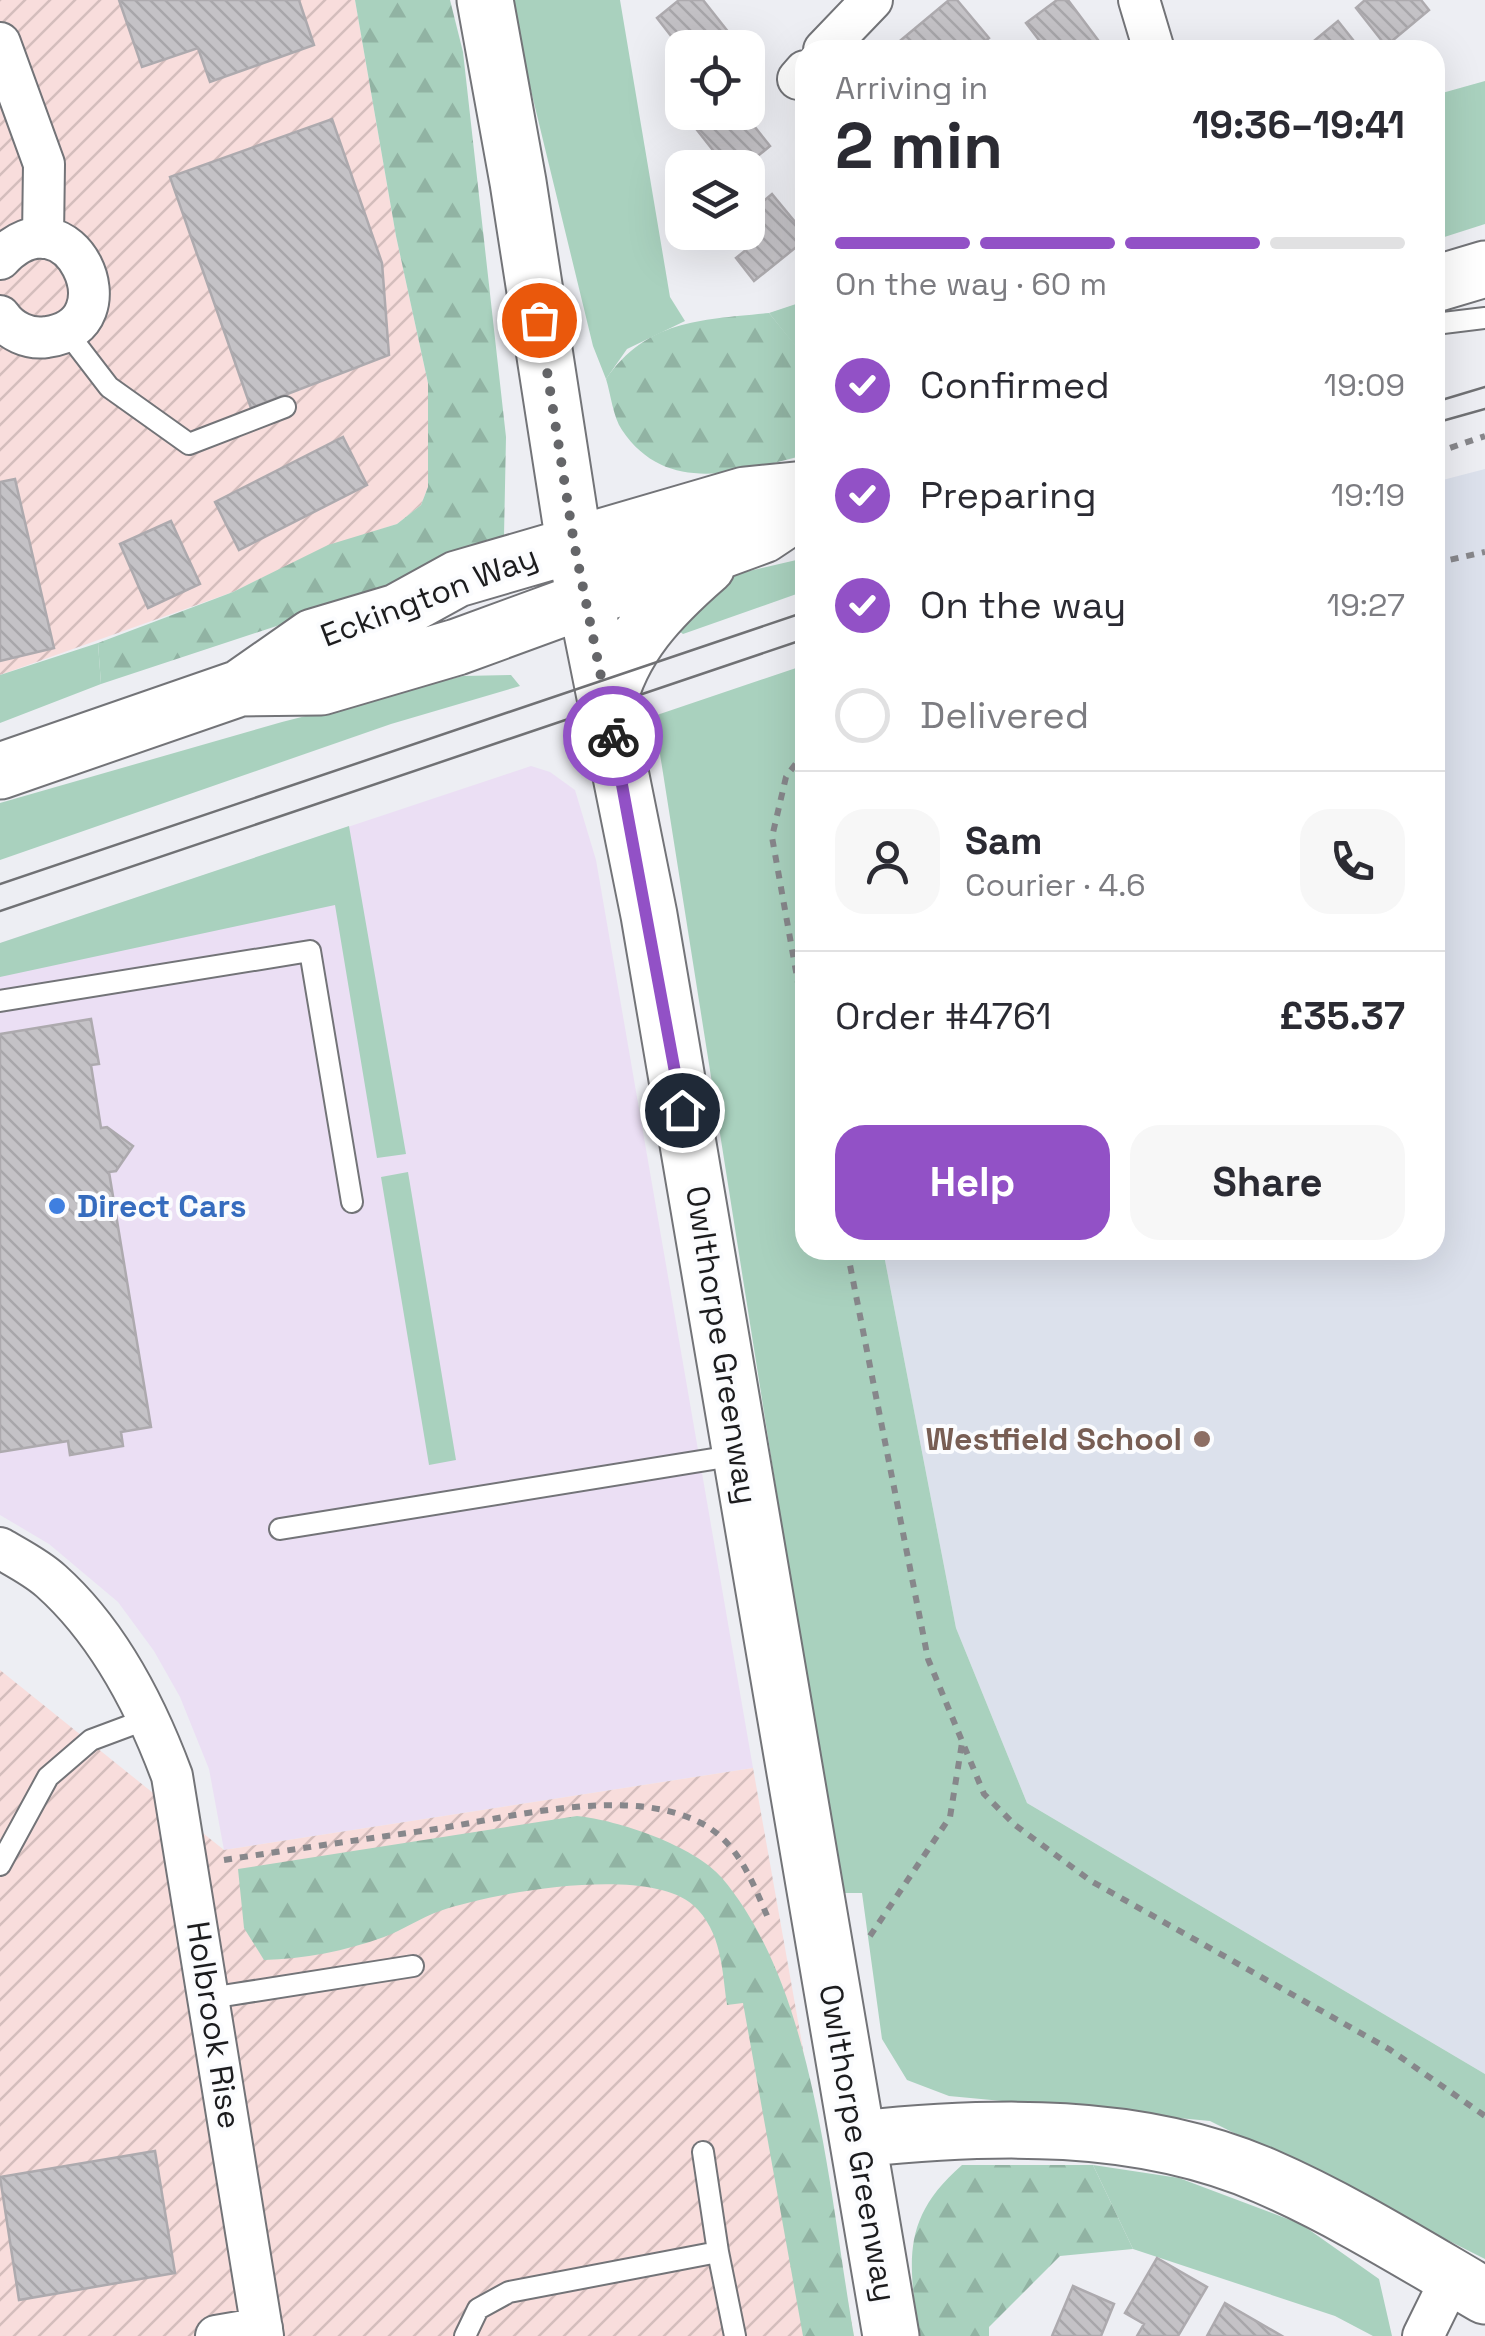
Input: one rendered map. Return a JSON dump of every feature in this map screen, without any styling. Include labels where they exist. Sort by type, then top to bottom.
[{"type":"street","name":"Owlthorpe Greenway","points":[[485,0],[518,182],[574,543],[577,621],[607,708],[653,935],[892,2336]]},
{"type":"street","points":[[1147,3],[1153,40]]},
{"type":"street","points":[[0,43],[44,164],[43,238]]},
{"type":"street","points":[[0,260],[26,240],[43,238],[72,250],[89,276],[86,308],[66,332],[35,338],[18,333],[0,316]]},
{"type":"street","points":[[1445,281],[1485,270]]},
{"type":"street","name":"Eckington Way","points":[[0,771],[240,688],[313,637],[398,612],[456,579],[745,495],[795,490]]},
{"type":"street","name":"Eckington Way","points":[[240,688],[321,687],[577,621],[728,548],[764,535],[795,514]]},
{"type":"street","points":[[607,708],[614,676],[648,623],[728,548]]},
{"type":"street","points":[[398,612],[457,602],[521,606],[577,621]]},
{"type":"street","points":[[0,1548],[51,1581],[107,1650],[150,1718]]},
{"type":"street","name":"Holbrook Rise","points":[[150,1718],[172,1776],[262,2332]]},
{"type":"street","points":[[859,2139],[942,2130],[1037,2130],[1122,2138],[1198,2154],[1262,2174],[1469,2287],[1423,2336]]},
{"type":"street","points":[[216,2336],[262,2332]]},
{"type":"lane","points":[[1445,323],[1485,318]]},
{"type":"lane","points":[[66,332],[109,387],[189,444],[285,406]]},
{"type":"lane","points":[[0,1002],[310,951],[352,1202]]},
{"type":"lane","points":[[280,1529],[740,1455]]},
{"type":"lane","points":[[0,1865],[48,1776],[91,1740],[150,1718]]},
{"type":"lane","points":[[210,1998],[414,1966]]},
{"type":"lane","points":[[703,2152],[735,2336]]},
{"type":"lane","points":[[466,2336],[478,2309],[508,2292],[718,2252]]},
{"type":"path","points":[[1445,450],[1485,436]]},
{"type":"path","points":[[1445,561],[1485,552]]},
{"type":"path","points":[[795,765],[786,778],[772,837],[795,966]]},
{"type":"path","points":[[849,1260],[928,1659],[984,1794],[1015,1825],[1090,1881],[1389,2049],[1485,2116]]},
{"type":"path","points":[[866,1942],[950,1817],[962,1740]]},
{"type":"path","points":[[188,1865],[582,1807],[654,1810],[698,1821],[730,1843],[750,1875],[769,1921]]},
{"type":"shaded area","points":[[0,0],[355,0],[396,236],[428,383],[428,487],[421,505],[397,524],[328,546],[233,592],[0,675]]},
{"type":"shaded area","name":"Westfield School","points":[[1485,469],[1485,2074],[1027,1803],[956,1628],[885,1260],[1445,1260],[1445,479]]},
{"type":"shaded area","name":"Direct Cars","points":[[531,766],[550,772],[575,790],[596,860],[753,1768],[224,1850],[209,1769],[180,1697],[154,1651],[118,1602],[49,1544],[0,1515],[0,943]]},
{"type":"shaded area","points":[[0,1670],[224,1850],[753,1768],[854,2336],[0,2336]]},
{"type":"green space","points":[[355,0],[450,0],[463,52],[506,437],[504,536],[496,549],[473,561],[101,684],[98,643],[233,592],[328,545],[397,524],[421,505],[428,487],[428,383],[396,236]]},
{"type":"green space","points":[[509,0],[620,0],[670,297],[685,321],[627,349],[606,379],[593,346]]},
{"type":"green space","points":[[1485,81],[1485,224],[1445,237],[1445,92]]},
{"type":"green space","points":[[795,304],[795,346],[769,313]]},
{"type":"green space","points":[[769,313],[795,345],[795,457],[731,472],[683,472],[640,451],[622,430],[606,379],[622,359],[658,334],[721,318]]},
{"type":"green space","points":[[795,560],[795,595],[683,634],[668,623],[728,576]]},
{"type":"green space","points":[[98,643],[101,684],[0,723],[0,675]]},
{"type":"green space","points":[[795,668],[795,1260],[885,1260],[956,1628],[1027,1803],[1485,2074],[1485,2259],[1210,2121],[949,2096],[907,2080],[882,2039],[862,1893],[840,1893],[654,716]]},
{"type":"green space","points":[[511,675],[520,686],[391,724],[0,860],[0,803],[282,722],[463,676]]},
{"type":"green space","points":[[349,826],[406,1154],[377,1158],[335,905],[0,977],[0,943]]},
{"type":"green space","points":[[408,1172],[456,1460],[429,1465],[381,1177]]},
{"type":"green space","points":[[577,1816],[634,1829],[694,1855],[722,1878],[754,1924],[779,1977],[814,2096],[854,2336],[803,2336],[743,2003],[727,2005],[715,1939],[693,1905],[671,1893],[642,1886],[607,1884],[532,1890],[440,1911],[355,1946],[264,1960],[244,1928],[238,1869]]},
{"type":"green space","points":[[962,2165],[1093,2165],[1133,2249],[1060,2256],[989,2327],[989,2336],[919,2336],[912,2264],[919,2223],[942,2185]]},
{"type":"green space","points":[[1093,2165],[1179,2178],[1301,2224],[1379,2279],[1392,2336],[1373,2336],[1335,2316],[1133,2249]]},
{"type":"building","points":[[119,0],[299,0],[314,45],[210,82],[198,48],[142,67]]},
{"type":"building","points":[[679,0],[703,0],[727,30],[666,30],[657,18]]},
{"type":"building","points":[[949,0],[957,0],[989,38],[987,40],[901,40]]},
{"type":"building","points":[[1057,0],[1068,0],[1098,40],[1039,40],[1026,23]]},
{"type":"building","points":[[1365,0],[1421,0],[1429,10],[1393,40],[1381,40],[1356,8]]},
{"type":"building","points":[[1338,21],[1353,40],[1315,40]]},
{"type":"building","points":[[332,119],[382,263],[389,355],[251,408],[170,177]]},
{"type":"building","points":[[697,130],[757,130],[770,146],[765,150],[713,150]]},
{"type":"building","points":[[772,194],[795,222],[795,248],[754,281],[736,258],[746,250],[765,250],[765,200]]},
{"type":"building","points":[[343,437],[367,485],[239,550],[215,502]]},
{"type":"building","points":[[15,479],[54,648],[0,661],[0,482]]},
{"type":"building","points":[[171,521],[200,584],[148,608],[120,544]]},
{"type":"building","name":"Direct Cars","points":[[91,1019],[99,1064],[91,1065],[101,1128],[107,1127],[133,1146],[116,1171],[109,1172],[151,1427],[121,1432],[123,1446],[70,1455],[68,1441],[0,1452],[0,1034]]},
{"type":"building","points":[[155,2151],[175,2273],[19,2300],[0,2177]]},
{"type":"building","points":[[1157,2258],[1207,2287],[1178,2336],[1137,2336],[1144,2324],[1125,2313]]},
{"type":"building","points":[[1073,2286],[1114,2304],[1101,2336],[1052,2336]]},
{"type":"building","points":[[1225,2303],[1282,2336],[1207,2336]]},
{"type":"tram line","points":[[1445,399],[1485,387]]},
{"type":"tram line","points":[[1445,420],[1485,409]]},
{"type":"tram line","points":[[0,884],[795,615]]},
{"type":"tram line","points":[[0,911],[795,642]]},
{"type":"way so far","points":[[539,320],[574,543],[613,736]]},
{"type":"place","name":"Direct Cars","points":[[57,1206]]},
{"type":"place","name":"Westfield School","points":[[1202,1439]]},
{"type":"route","points":[[613,736],[682,1110]]}]
